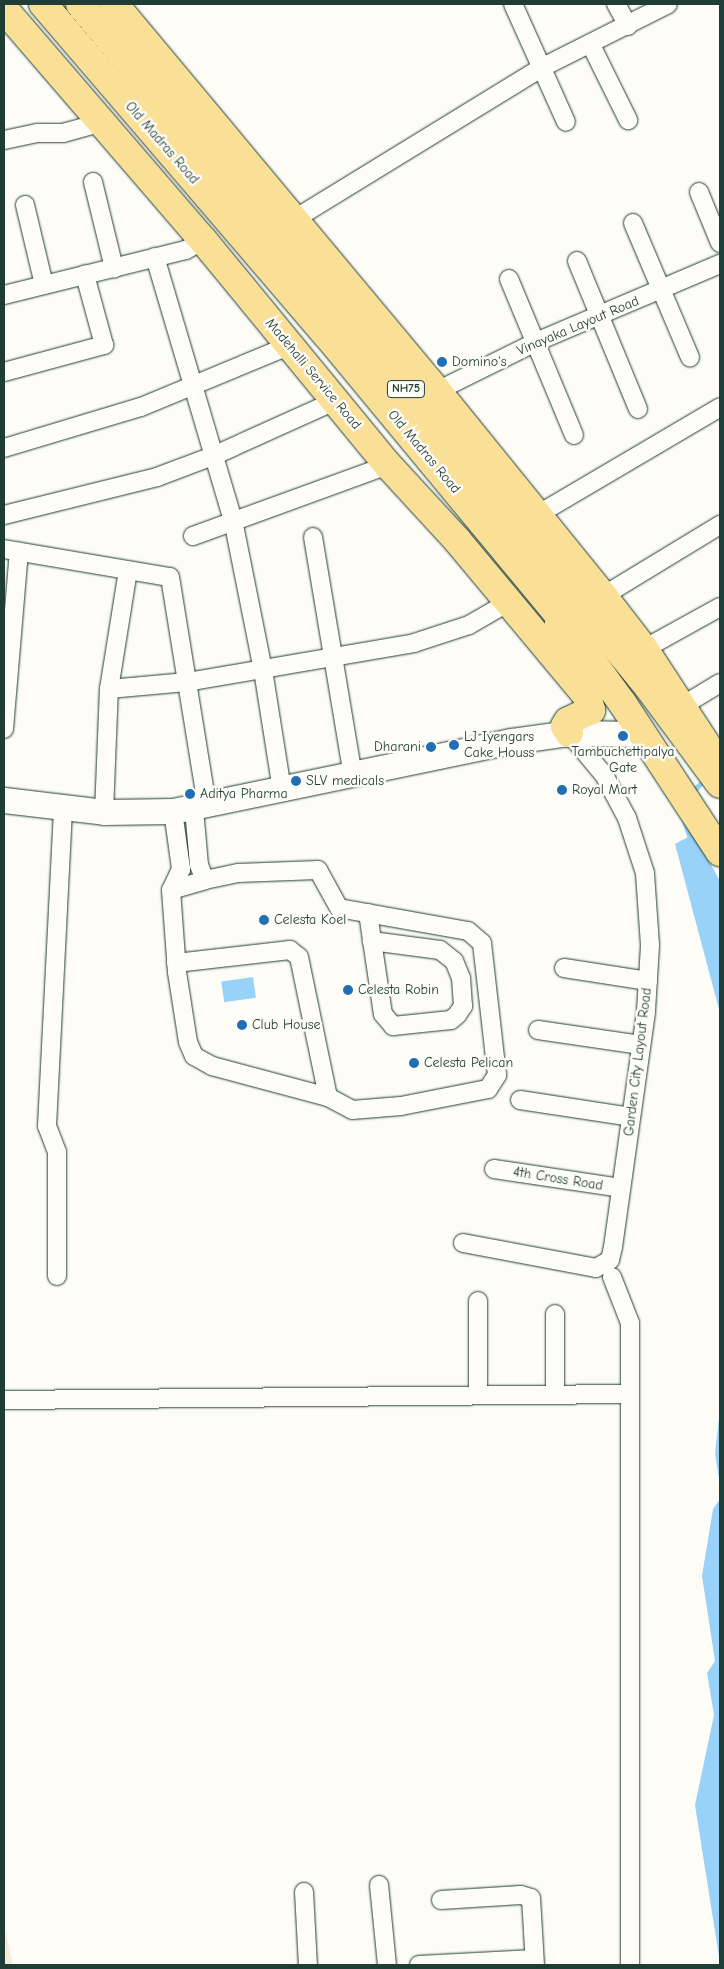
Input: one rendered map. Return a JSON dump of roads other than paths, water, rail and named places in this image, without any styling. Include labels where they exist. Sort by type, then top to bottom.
[{"type":"main road","name":"Old Madras Road","points":[[43,4],[327,335],[560,617],[643,734],[720,852]]},
{"type":"main road","name":"Old Madras Road","points":[[80,4],[415,400],[649,688],[720,784]]},
{"type":"main road","points":[[114,4],[437,391],[603,596],[644,649],[720,766]]},
{"type":"main road","name":"Madehalli Service Road","points":[[4,8],[203,240],[388,466],[554,655],[591,703],[591,710],[568,721],[565,726],[569,733]]},
{"type":"main road","points":[[554,655],[560,617]]},
{"type":"main road","points":[[4,800],[104,812],[191,809],[512,741],[569,733],[643,734]]},
{"type":"street","points":[[513,4],[566,122]]},
{"type":"street","points":[[616,4],[628,26]]},
{"type":"street","points":[[293,220],[542,68],[591,45],[668,4]]},
{"type":"street","points":[[591,45],[628,120]]},
{"type":"street","points":[[4,140],[37,133],[63,133],[103,122]]},
{"type":"street","points":[[93,182],[114,268]]},
{"type":"street","points":[[699,192],[720,243]]},
{"type":"street","points":[[25,205],[44,285]]},
{"type":"street","points":[[633,223],[690,357]]},
{"type":"street","points":[[4,295],[186,250],[203,240]]},
{"type":"street","points":[[155,258],[191,387],[233,520],[263,670],[282,790]]},
{"type":"street","points":[[577,261],[638,410]]},
{"type":"street","name":"Vinayaka Layout Road","points":[[437,391],[536,342],[720,264]]},
{"type":"street","points":[[4,372],[104,345],[86,275]]},
{"type":"street","points":[[509,279],[574,435]]},
{"type":"street","points":[[4,448],[94,423],[191,387],[288,346]]},
{"type":"street","points":[[4,516],[157,477],[213,456],[335,401]]},
{"type":"street","points":[[537,515],[720,407]]},
{"type":"street","points":[[193,536],[233,520],[388,466]]},
{"type":"street","points":[[603,596],[720,525]]},
{"type":"street","points":[[313,537],[335,659],[352,775]]},
{"type":"street","points":[[4,729],[11,550],[170,577],[187,682],[191,809],[199,865],[205,880]]},
{"type":"street","points":[[104,812],[109,689],[128,571]]},
{"type":"street","points":[[109,689],[187,682],[335,659],[414,643],[469,625],[509,602]]},
{"type":"street","points":[[644,649],[720,607]]},
{"type":"street","points":[[682,706],[720,683]]},
{"type":"street","name":"Garden City Layout Road","points":[[463,1243],[596,1268],[605,1265],[610,1260],[613,1247],[648,981],[650,945],[645,873],[639,848],[604,775],[569,733]]},
{"type":"street","points":[[57,1276],[57,1152],[47,1126],[63,806]]},
{"type":"street","points":[[171,890],[238,873],[318,870],[339,908],[468,931],[482,943],[497,1076],[488,1089],[401,1106],[352,1110],[328,1097],[212,1066],[194,1056],[188,1042],[176,963],[171,890],[181,869],[191,809]]},
{"type":"street","points":[[368,913],[372,941],[383,1014],[393,1026],[451,1020],[463,1006],[461,978],[454,961],[440,950],[372,941]]},
{"type":"street","points":[[176,963],[290,950],[299,957],[328,1097]]},
{"type":"street","points":[[564,968],[648,981]]},
{"type":"street","points":[[462,992],[487,987]]},
{"type":"street","points":[[538,1030],[641,1045]]},
{"type":"street","points":[[520,1100],[631,1117]]},
{"type":"street","name":"4th Cross Road","points":[[494,1169],[621,1188]]},
{"type":"street","points":[[612,1276],[630,1323],[630,1965]]},
{"type":"street","points":[[478,1301],[478,1395]]},
{"type":"street","points":[[555,1314],[555,1395]]},
{"type":"street","points":[[4,1400],[629,1394]]},
{"type":"street","points":[[379,1885],[387,1965]]},
{"type":"street","points":[[304,1892],[308,1965]]},
{"type":"street","points":[[419,1965],[534,1962],[531,1898],[521,1895],[441,1900]]},
{"type":"water","points":[[694,834],[720,881],[720,1013],[675,844]]},
{"type":"water","points":[[253,977],[256,998],[224,1002],[221,981]]},
{"type":"water","points":[[720,1409],[720,1485],[715,1454]]},
{"type":"water","points":[[720,1499],[720,1963],[695,1805],[714,1715],[707,1673],[715,1661],[702,1576],[713,1509]]},
{"type":"waterway","points":[[692,792],[706,778]]},
{"type":"waterway","points":[[685,822],[691,841]]},
{"type":"place","name":"Domino's","points":[[442,362]]},
{"type":"place","name":"Tambuchettipalya Gate","points":[[623,736]]},
{"type":"place","name":"LJ Iyengars Cake Houss","points":[[454,745]]},
{"type":"place","name":"Dharani","points":[[431,747]]},
{"type":"place","name":"SLV medicals","points":[[296,781]]},
{"type":"place","name":"Royal Mart","points":[[562,790]]},
{"type":"place","name":"Aditya Pharma","points":[[190,794]]},
{"type":"place","name":"Celesta Koel","points":[[264,920]]},
{"type":"place","name":"Celesta Robin","points":[[348,990]]},
{"type":"place","name":"Club House","points":[[242,1025]]},
{"type":"place","name":"Celesta Pelican","points":[[414,1063]]}]
